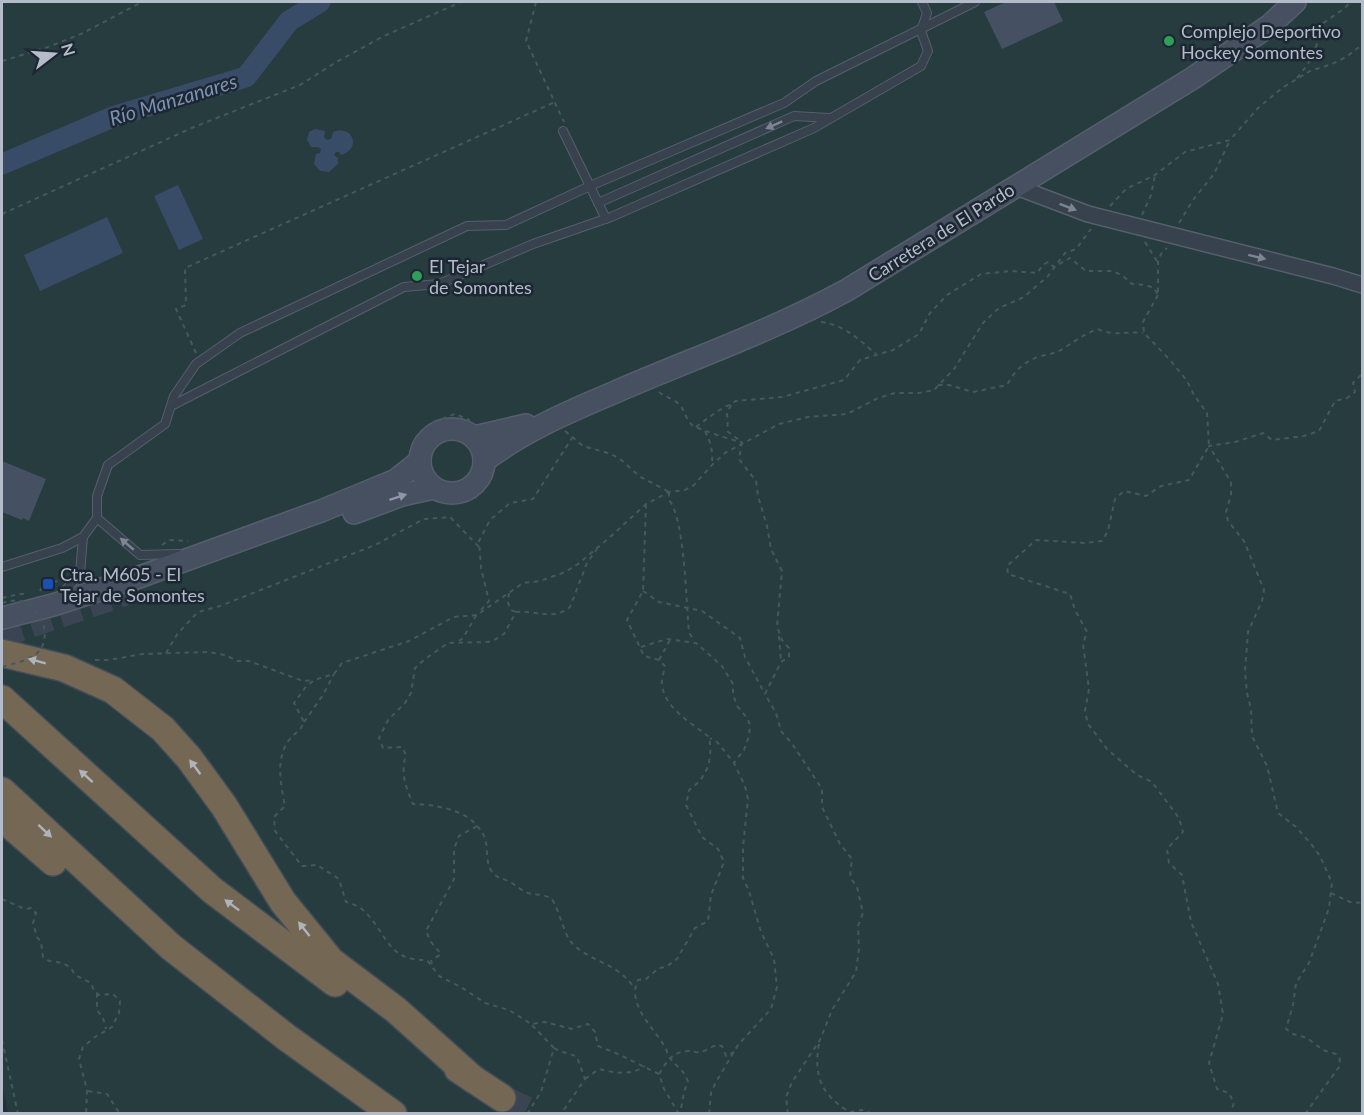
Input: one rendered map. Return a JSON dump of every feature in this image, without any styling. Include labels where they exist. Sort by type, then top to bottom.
[{"type":"highway","points":[[2,652],[64,668],[113,690],[163,729],[189,758],[224,806],[284,902],[331,962],[396,1010],[473,1079]]},
{"type":"highway","points":[[2,699],[212,890],[329,979],[502,1098]]},
{"type":"highway","points":[[2,791],[171,947],[286,1037],[393,1113]]},
{"type":"highway","points":[[2,818],[147,944],[224,1005],[374,1113]]},
{"type":"street","name":"Carretera de El Pardo","points":[[484,461],[521,435],[561,415],[805,313],[847,290],[1192,78],[1269,26],[1295,2]]},
{"type":"street","points":[[1014,186],[1099,217],[1362,285]]},
{"type":"street","name":"Carretera de El Pardo","points":[[474,437],[561,415]]},
{"type":"street","points":[[451,429],[463,430],[474,437],[481,448],[484,461],[482,472],[476,483],[467,490],[444,493],[434,488],[424,476],[420,461],[422,449],[428,439],[438,432],[451,429]]},
{"type":"street","points":[[2,618],[46,600],[141,576],[363,495],[396,480],[420,461]]},
{"type":"street","points":[[146,589],[402,495],[434,488]]},
{"type":"lane","points":[[173,405],[404,287],[439,284],[533,244],[606,219],[814,128],[921,66],[928,51],[921,31],[927,13],[922,2]]},
{"type":"lane","points":[[2,567],[62,548],[83,537],[97,518],[97,495],[108,465],[165,424],[173,405],[174,396],[200,361],[240,333],[467,226],[506,225],[590,186],[784,103],[816,81],[975,2]]},
{"type":"lane","points":[[784,103],[794,116]]},
{"type":"lane","points":[[598,203],[794,116],[830,118]]},
{"type":"lane","points":[[564,127],[606,219]]},
{"type":"lane","points":[[97,518],[140,555],[202,554]]},
{"type":"lane","points":[[46,600],[80,573],[83,537]]},
{"type":"path","points":[[2,61],[45,48],[81,33],[142,2]]},
{"type":"path","points":[[2,214],[194,127],[291,89],[384,36],[461,2]]},
{"type":"path","points":[[536,2],[526,41],[555,102],[564,127]]},
{"type":"path","points":[[1295,80],[1311,62],[1318,43],[1319,26],[1350,2]]},
{"type":"path","points":[[650,377],[657,391],[680,405],[691,424],[734,442],[753,440],[779,424],[808,417],[847,414],[878,398],[896,393],[919,393],[934,390],[954,369],[983,323],[999,308],[1024,297],[1048,276],[1065,253],[1076,249],[1099,217],[1126,189],[1155,175],[1185,152],[1230,140],[1258,108],[1295,80],[1310,71],[1347,57],[1362,45]]},
{"type":"path","points":[[200,361],[176,309],[186,305],[185,268],[555,102]]},
{"type":"path","points":[[1155,175],[1138,227],[1140,235],[1159,264]]},
{"type":"path","points":[[695,427],[736,401],[782,397],[844,380],[860,360],[893,350],[920,334],[930,313],[947,295],[981,274],[1011,271],[1037,273],[1048,262],[1054,267]]},
{"type":"path","points":[[1144,333],[1143,322],[1158,295]]},
{"type":"path","points":[[815,322],[835,324],[853,333],[876,354]]},
{"type":"path","points":[[938,386],[949,385],[973,392],[1007,385],[1021,366],[1038,357],[1048,356],[1097,329],[1111,334],[1144,333],[1172,361],[1207,413],[1209,446],[1231,482],[1228,521],[1244,541],[1263,590],[1262,601],[1248,632],[1245,671],[1251,709],[1252,736],[1267,766],[1278,813],[1296,827],[1320,856],[1332,883],[1329,908],[1309,963],[1296,983],[1286,1029],[1293,1034],[1307,1038],[1323,1050],[1336,1054],[1341,1059],[1339,1067],[1305,1113]]},
{"type":"path","points":[[1209,446],[1235,442],[1263,433],[1272,440],[1304,436],[1319,430],[1335,401],[1347,398],[1355,392],[1353,383],[1362,374]]},
{"type":"path","points":[[731,404],[727,413],[728,432],[742,442]]},
{"type":"path","points":[[561,415],[563,428],[583,446],[619,458],[639,476],[669,492]]},
{"type":"path","points":[[705,431],[711,442],[712,465]]},
{"type":"path","points":[[459,641],[489,601],[481,568],[479,542],[490,520],[510,503],[533,499],[572,438]]},
{"type":"path","points":[[508,593],[508,603],[511,610],[516,612],[529,611],[551,616],[564,612],[570,607],[587,563],[597,549],[646,504],[669,492],[686,490],[694,485],[725,453],[742,442]]},
{"type":"path","points":[[742,442],[739,459],[756,481],[771,549],[782,571],[777,626],[789,648],[789,657],[780,662]]},
{"type":"path","points":[[1209,446],[1189,480],[1161,486],[1146,496],[1124,491],[1115,499],[1108,531],[1102,541],[1085,543],[1036,540],[1007,566],[1008,574],[1070,594],[1075,610],[1087,632],[1083,644],[1089,689],[1085,711],[1088,724],[1107,749],[1137,775],[1152,782],[1179,818],[1183,832],[1167,849],[1169,863],[1182,875],[1191,922],[1218,984],[1223,1014],[1209,1063],[1217,1089],[1228,1093],[1234,1103],[1230,1113]]},
{"type":"path","points":[[669,492],[669,500],[675,506],[681,531],[689,632],[696,643],[728,674],[733,684],[737,706],[750,726],[744,750],[734,763]]},
{"type":"path","points":[[646,504],[643,591],[627,620],[644,656],[659,660],[665,666],[662,685],[669,702],[679,713],[717,742],[734,763],[745,786],[748,799],[742,847],[743,878],[749,891],[760,932],[774,959],[777,987],[771,1009],[738,1045],[711,1093],[709,1113]]},
{"type":"path","points":[[166,653],[178,633],[198,612],[220,606],[375,545],[424,519],[450,517],[480,548]]},
{"type":"path","points":[[585,1079],[577,1057],[554,1048],[531,1024],[509,1010],[485,1003],[439,976],[427,960],[414,960],[399,955],[362,909],[346,902],[339,879],[317,865],[302,866],[275,831],[274,818],[285,806],[279,767],[289,740],[300,730],[342,663],[409,641],[454,617],[477,615],[523,583],[540,581],[565,572],[609,538]]},
{"type":"path","points":[[46,600],[44,583],[74,579]]},
{"type":"path","points":[[643,591],[659,602],[702,611],[740,638],[745,657],[776,713],[781,731],[822,789],[822,807],[840,844],[852,859],[850,878],[857,886],[863,913],[858,926],[859,949],[856,972],[832,1010],[820,1040],[817,1068],[821,1084],[827,1094],[850,1112],[862,1110],[873,1113]]},
{"type":"path","points":[[2,603],[13,600],[24,601],[35,609],[42,619],[45,630],[40,650],[33,656],[2,667]]},
{"type":"path","points":[[516,612],[504,634],[496,639],[488,642],[448,643],[415,668],[411,693],[405,703],[388,720],[379,738],[383,748],[402,747],[406,755],[402,766],[403,776],[413,804],[459,812],[472,819],[485,834],[487,860],[492,873],[525,892],[551,898],[556,903],[563,928],[574,946],[624,975],[634,988],[637,1004],[658,1040],[665,1047],[669,1058],[680,1066],[688,1082],[683,1092],[684,1101],[679,1113]]},
{"type":"path","points":[[765,694],[780,662],[780,633]]},
{"type":"path","points":[[640,647],[670,640],[696,643]]},
{"type":"path","points":[[659,660],[670,640]]},
{"type":"path","points":[[94,660],[109,660],[130,655],[208,652],[225,655],[238,662],[249,661],[260,664],[303,681],[334,674]]},
{"type":"path","points":[[304,722],[294,703],[314,680]]},
{"type":"path","points":[[634,988],[638,980],[646,979],[659,968],[666,967],[677,959],[696,928],[708,921],[711,895],[724,862],[718,849],[702,837],[686,806],[689,790],[698,784],[709,768],[711,749],[709,736]]},
{"type":"path","points":[[433,967],[431,960],[441,954],[431,942],[426,931],[454,879],[453,855],[459,836],[477,826]]},
{"type":"path","points":[[1331,893],[1350,902],[1362,903]]},
{"type":"path","points":[[2,899],[25,909],[30,908],[36,913],[33,923],[41,942],[43,957],[49,961],[63,963],[75,975],[91,983],[97,993],[97,1010],[103,1018],[106,1030]]},
{"type":"path","points":[[86,1113],[87,1090],[79,1059],[83,1047],[112,1027],[119,1013],[120,1001],[113,994],[99,995],[97,993]]},
{"type":"path","points":[[531,1024],[545,1022],[572,1029],[588,1024],[595,1032],[598,1046],[660,1074]]},
{"type":"path","points":[[2,1040],[18,1113]]},
{"type":"path","points":[[788,1113],[786,1097],[792,1082],[820,1040]]},
{"type":"path","points":[[679,1113],[664,1089],[660,1074],[669,1058],[678,1052],[705,1051],[716,1045],[722,1046],[726,1056],[734,1052]]},
{"type":"path","points":[[527,1113],[541,1092],[554,1048]]},
{"type":"path","points":[[561,1113],[585,1079],[599,1069],[616,1073],[635,1073],[645,1066]]},
{"type":"path","points":[[87,1090],[107,1094],[120,1113]]},
{"type":"green space","points":[[2,2],[1362,2],[1362,1113],[8,1113],[2,1083]]},
{"type":"water","points":[[315,129],[325,131],[324,137],[327,140],[331,139],[333,132],[340,130],[346,131],[352,138],[353,143],[348,152],[341,155],[336,152],[334,155],[338,158],[338,164],[329,172],[320,171],[314,164],[316,154],[320,153],[321,149],[311,147],[307,140],[309,132]]},
{"type":"water","points":[[178,185],[203,239],[179,250],[154,196]]},
{"type":"water","points":[[107,217],[123,253],[40,291],[24,255]]},
{"type":"building","points":[[1006,2],[1054,2],[1063,21],[1002,49],[984,12]]},
{"type":"building","points":[[2,461],[46,479],[29,521],[2,512]]},
{"type":"waterway","name":"Río Manzanares","points":[[2,164],[115,116],[246,77],[289,21],[320,2]]},
{"type":"tunnel","points":[[2,637],[145,589]]},
{"type":"tunnel","points":[[502,1098],[535,1114]]},
{"type":"place","name":"Complejo Deportivo Hockey Somontes","points":[[1169,41]]},
{"type":"place","name":"El Tejar de Somontes","points":[[417,276]]},
{"type":"place","name":"Ctra. M605 - El Tejar de Somontes","points":[[48,584]]}]
